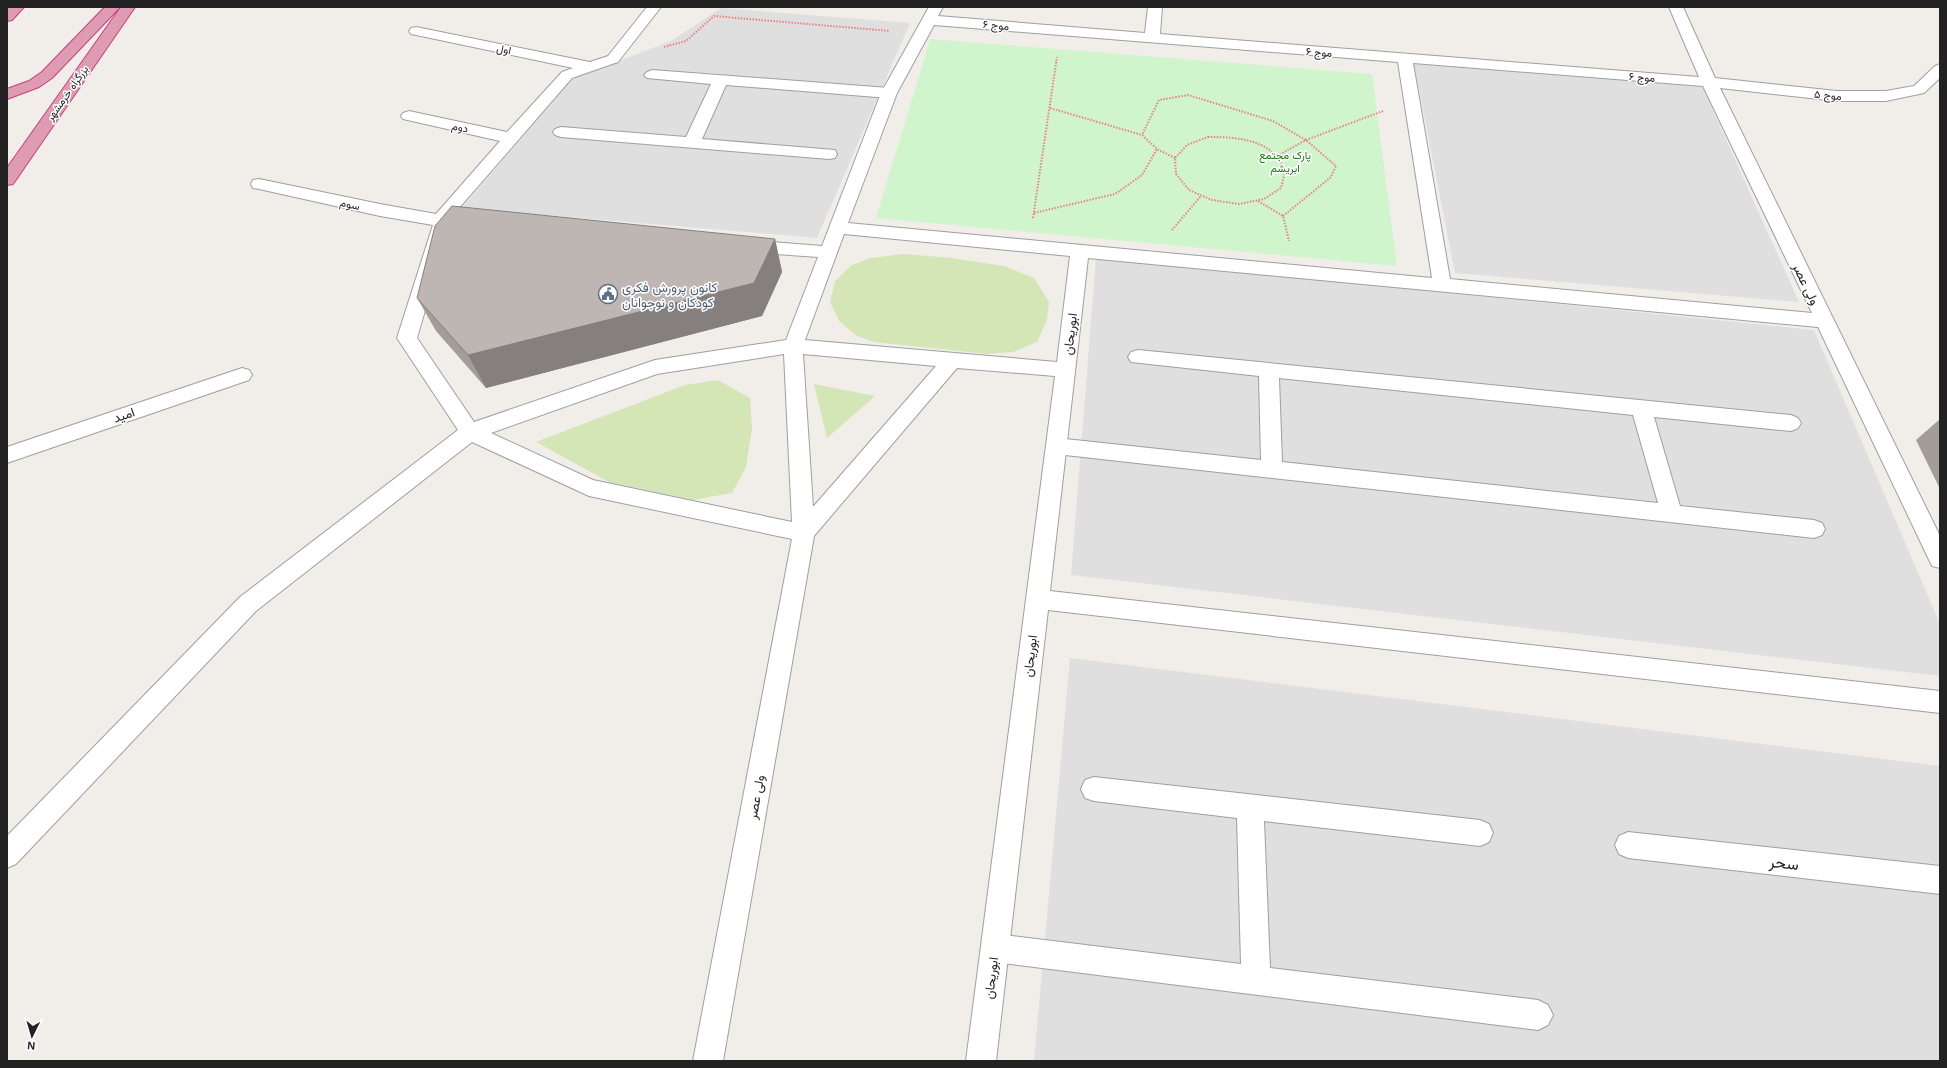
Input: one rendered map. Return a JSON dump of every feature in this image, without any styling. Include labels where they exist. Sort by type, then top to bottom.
[{"type":"highway","points":[[7,17],[17,7]]},
{"type":"highway","points":[[7,94],[29,86],[47,75],[113,7]]},
{"type":"highway","name":"بزرگراه خرمشهر","points":[[7,180],[128,7]]},
{"type":"highway","points":[[7,172],[8,151]]},
{"type":"street","points":[[654,7],[613,59],[567,75],[445,213],[407,338],[470,432],[589,488],[804,533],[952,360]]},
{"type":"street","points":[[1152,39],[1155,7]]},
{"type":"street","name":"ولی عصر","points":[[1676,7],[1709,82],[1940,559]]},
{"type":"street","points":[[793,346],[889,93],[929,20]]},
{"type":"street","name":"موج ۶","points":[[929,20],[1061,30],[1152,39],[1709,82]]},
{"type":"street","name":"اول","points":[[416,31],[592,67]]},
{"type":"street","points":[[1405,59],[1442,285]]},
{"type":"street","name":"موج ۵","points":[[1709,82],[1837,96],[1886,96],[1918,90],[1940,70]]},
{"type":"street","points":[[652,75],[889,93]]},
{"type":"street","points":[[692,143],[721,80]]},
{"type":"street","name":"دوم","points":[[409,116],[511,138]]},
{"type":"street","points":[[562,132],[829,154]]},
{"type":"street","name":"سوم","points":[[259,184],[442,222],[473,224]]},
{"type":"street","points":[[837,228],[1824,321]]},
{"type":"street","points":[[733,245],[828,252]]},
{"type":"street","name":"ابوریحان","points":[[981,1061],[1080,251]]},
{"type":"street","points":[[7,855],[248,604],[470,432],[655,367],[793,346],[1065,370]]},
{"type":"street","name":"ولی عصر","points":[[708,1061],[804,533],[793,346]]},
{"type":"street","points":[[1138,357],[1791,422]]},
{"type":"street","points":[[1269,370],[1272,470]]},
{"type":"street","name":"امید","points":[[7,456],[242,375]]},
{"type":"street","points":[[1641,407],[1672,514]]},
{"type":"street","points":[[1056,446],[1814,529]]},
{"type":"street","points":[[1037,599],[1940,702]]},
{"type":"street","points":[[1094,789],[1480,833]]},
{"type":"street","points":[[1250,807],[1256,980]]},
{"type":"street","name":"سحر","points":[[1628,846],[1940,880]]},
{"type":"street","points":[[995,948],[1538,1015]]},
{"type":"path","points":[[613,59],[686,41],[714,16],[929,20]]},
{"type":"path","points":[[1029,246],[1061,30]]},
{"type":"path","points":[[1142,135],[1159,100],[1188,96],[1273,121],[1306,140],[1336,166],[1331,177],[1283,216]]},
{"type":"path","points":[[1277,156],[1306,140],[1412,100]]},
{"type":"path","points":[[1050,108],[1142,135],[1157,149],[1175,158]]},
{"type":"path","points":[[1208,137],[1233,137],[1258,144],[1277,156],[1285,172],[1280,188],[1264,199],[1239,204],[1212,200],[1189,190],[1176,174],[1175,158],[1187,145],[1208,137]]},
{"type":"path","points":[[1034,213],[1115,194],[1142,175],[1157,149]]},
{"type":"path","points":[[1148,258],[1202,196]]},
{"type":"path","points":[[1258,200],[1283,216],[1296,271]]},
{"type":"shaded area","points":[[721,8],[910,23],[817,238],[462,208],[572,79],[671,41]]},
{"type":"shaded area","points":[[1414,64],[1702,86],[1799,302],[1455,273]]},
{"type":"shaded area","points":[[1096,257],[1814,330],[1940,624],[1940,676],[1071,575]]},
{"type":"shaded area","points":[[1070,658],[1940,766],[1940,1061],[1034,1061]]},
{"type":"green space","name":"پارک مجتمع ابریشم","points":[[930,39],[1372,74],[1397,266],[876,218]]},
{"type":"green space","points":[[904,254],[952,258],[1004,266],[1034,278],[1049,302],[1047,320],[1037,342],[1013,352],[988,354],[874,342],[857,336],[839,321],[830,302],[835,281],[852,265],[871,258]]},
{"type":"green space","points":[[718,380],[750,398],[752,429],[746,467],[732,493],[693,500],[609,482],[536,442],[685,385]]},
{"type":"green space","points":[[814,384],[875,396],[827,438]]},
{"type":"building","name":"کانون پرورش فکری کودکان و نوجوانان","points":[[452,206],[775,239],[754,283],[468,355],[417,298],[435,226]]},
{"type":"place","name":"کانون پرورش فکری کودکان و نوجوانان","points":[[608,294]]}]
